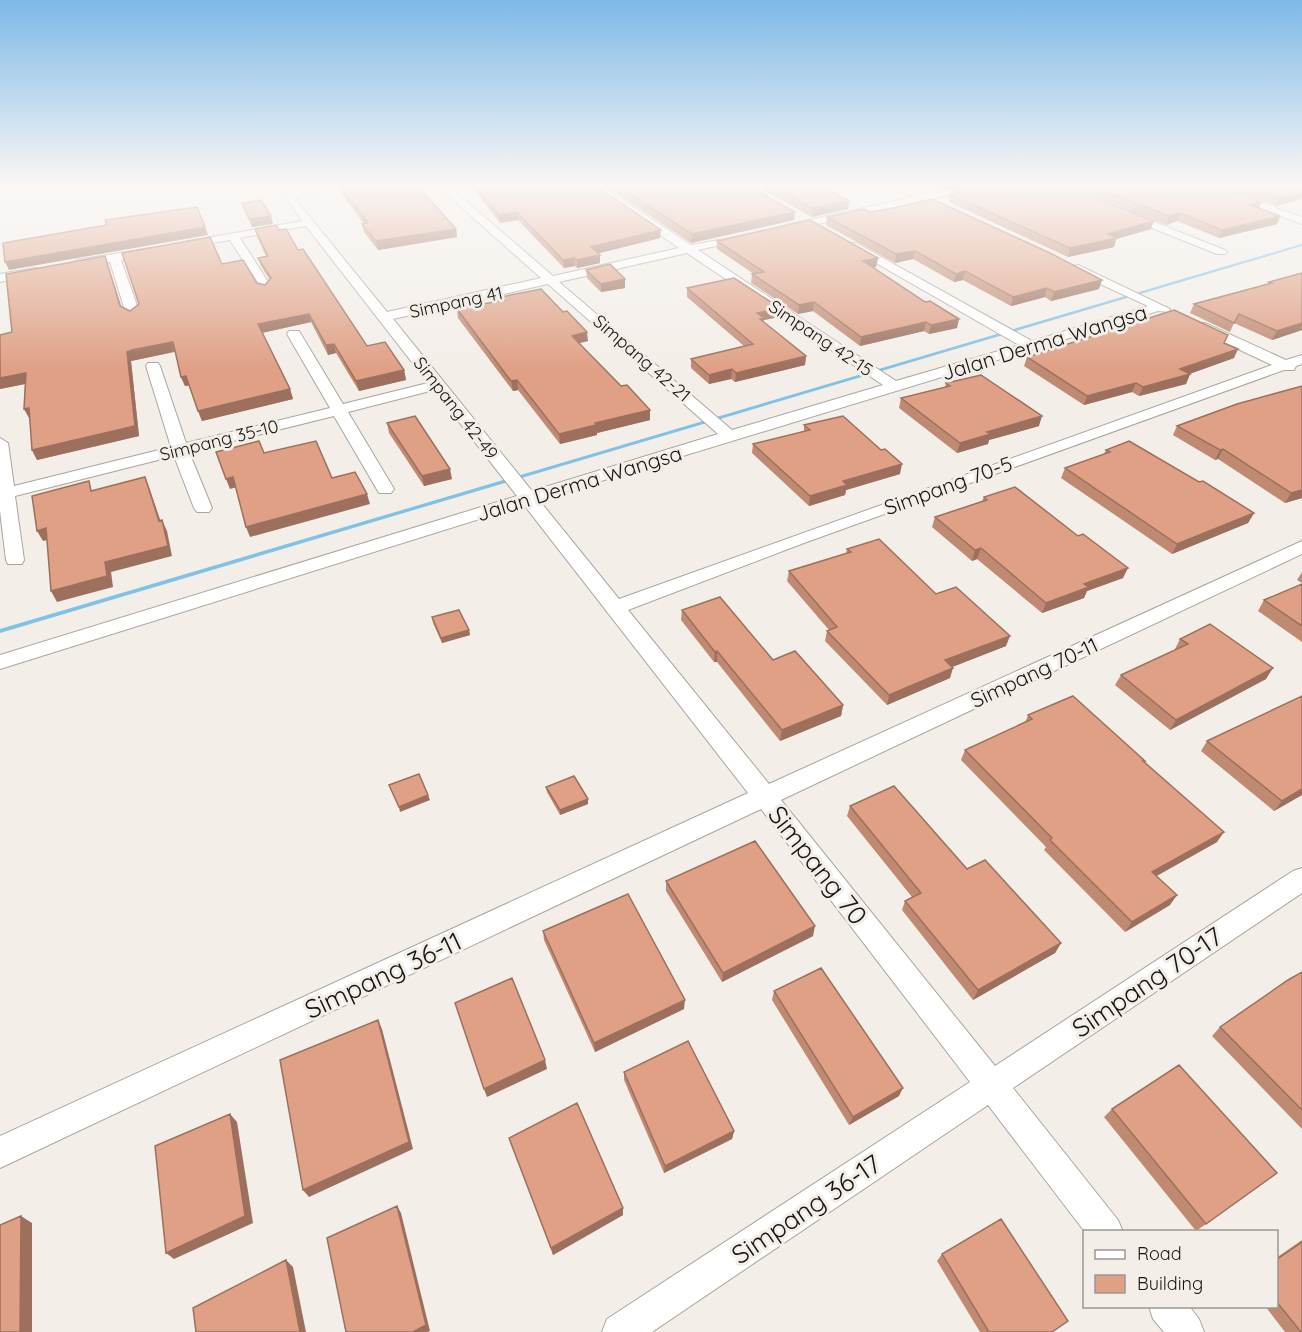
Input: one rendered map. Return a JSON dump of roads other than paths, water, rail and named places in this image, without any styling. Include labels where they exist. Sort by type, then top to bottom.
[{"type":"street","points":[[69,266],[176,246]]},
{"type":"street","points":[[239,246],[266,288]]},
{"type":"street","name":"Simpang 42-49","points":[[326,246],[524,495]]},
{"type":"street","name":"Simpang 42-21","points":[[513,246],[725,432]]},
{"type":"street","name":"Simpang 42-15","points":[[682,246],[894,386]]},
{"type":"street","name":"Simpang 41","points":[[384,317],[705,246]]},
{"type":"street","points":[[854,246],[1032,346]]},
{"type":"street","points":[[1206,246],[1221,252]]},
{"type":"street","points":[[115,258],[133,314]]},
{"type":"street","points":[[1061,262],[1302,374]]},
{"type":"street","points":[[0,278],[46,270]]},
{"type":"street","name":"Jalan Derma Wangsa","points":[[0,662],[725,432],[894,386],[1159,307]]},
{"type":"street","points":[[294,334],[385,489]]},
{"type":"street","name":"Simpang 70-5","points":[[614,608],[798,539],[1302,359]]},
{"type":"street","points":[[153,366],[180,450],[203,508]]},
{"type":"street","name":"Simpang 35-10","points":[[3,495],[438,385]]},
{"type":"street","points":[[0,443],[3,495],[15,560]]},
{"type":"street","name":"Simpang 70","points":[[524,495],[766,798],[1104,1230]]},
{"type":"street","name":"Simpang 70-11","points":[[766,798],[1302,547]]},
{"type":"street","name":"Simpang 36-11","points":[[0,1152],[766,798]]},
{"type":"street","name":"Simpang 70-17","points":[[992,1086],[1302,879]]},
{"type":"street","name":"Simpang 36-17","points":[[620,1332],[992,1086]]},
{"type":"street","points":[[1168,1308],[1186,1332]]},
{"type":"waterway","points":[[0,631],[1298,246]]}]
